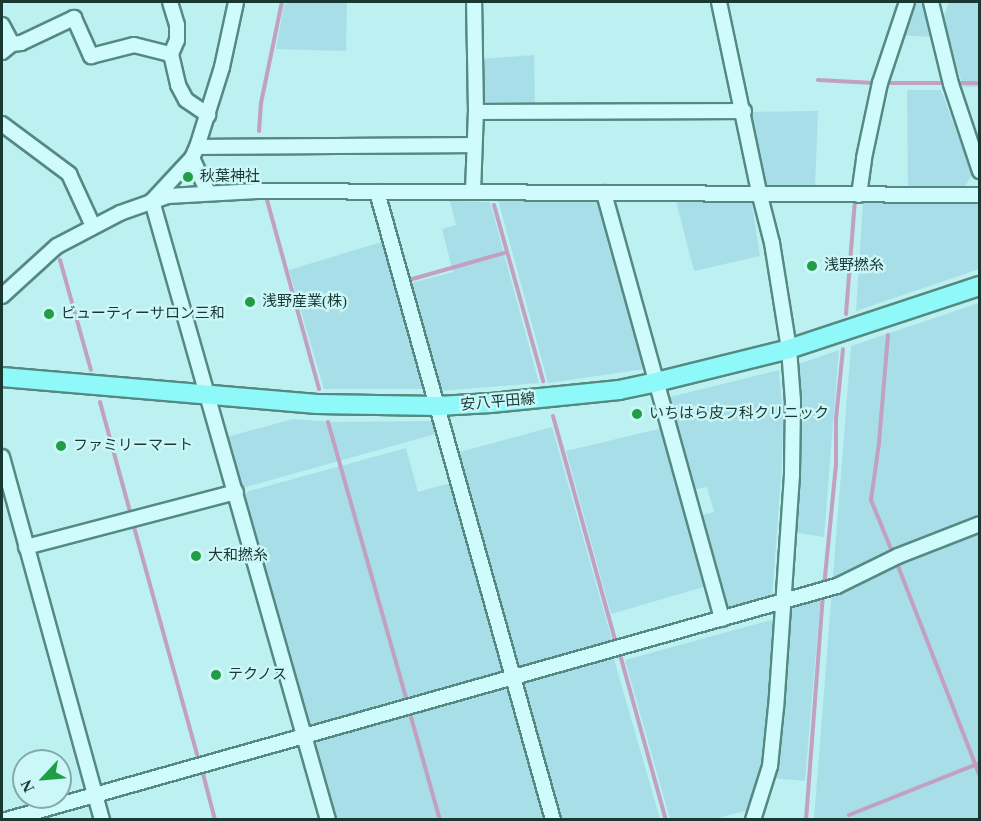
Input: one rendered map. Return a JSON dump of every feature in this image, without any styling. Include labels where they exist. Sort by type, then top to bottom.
[{"type":"main road","name":"安八平田線","points":[[2,377],[317,404],[438,406],[619,390],[789,349],[980,286]]},
{"type":"street","points":[[170,2],[177,25],[177,40],[171,54],[178,85],[186,99],[208,115]]},
{"type":"street","points":[[152,201],[195,152],[208,115],[236,2]]},
{"type":"street","points":[[473,192],[476,112],[474,2]]},
{"type":"street","points":[[719,2],[772,243],[789,349],[794,401],[784,600],[770,766],[753,819]]},
{"type":"street","points":[[859,195],[864,158],[880,84],[907,2]]},
{"type":"street","points":[[931,2],[951,84],[980,171]]},
{"type":"street","points":[[2,25],[7,48],[74,18],[91,56],[134,45],[171,54]]},
{"type":"street","points":[[476,112],[744,111]]},
{"type":"street","points":[[4,129],[69,174],[93,226]]},
{"type":"street","points":[[195,152],[474,145]]},
{"type":"street","points":[[195,152],[208,193]]},
{"type":"street","points":[[2,296],[42,258],[93,226],[168,196],[208,193],[377,192],[759,192],[980,195]]},
{"type":"street","points":[[377,192],[553,819]]},
{"type":"street","points":[[604,193],[722,619]]},
{"type":"street","points":[[152,201],[188,334],[236,492],[328,819]]},
{"type":"street","points":[[2,457],[102,819]]},
{"type":"street","points":[[26,547],[236,492]]},
{"type":"street","points":[[6,819],[837,586],[898,556],[980,524]]},
{"type":"shaded area","points":[[291,2],[347,2],[346,51],[276,49],[284,5]]},
{"type":"shaded area","points":[[910,2],[925,2],[931,37],[899,35]]},
{"type":"shaded area","points":[[949,2],[979,2],[979,87],[963,87],[943,19]]},
{"type":"shaded area","points":[[534,55],[535,108],[480,108],[479,59]]},
{"type":"shaded area","points":[[907,90],[941,90],[972,174],[963,190],[908,189]]},
{"type":"shaded area","points":[[818,111],[815,185],[766,185],[761,180],[747,112]]},
{"type":"shaded area","points":[[751,199],[760,256],[694,271],[676,201]]},
{"type":"shaded area","points":[[498,200],[601,202],[645,369],[548,383]]},
{"type":"shaded area","points":[[450,201],[490,202],[539,383],[440,391],[408,284],[453,272],[442,229],[456,225]]},
{"type":"shaded area","points":[[863,203],[979,203],[979,269],[856,311]]},
{"type":"shaded area","points":[[385,241],[427,389],[324,389],[289,270]]},
{"type":"shaded area","points":[[979,303],[979,819],[814,820],[851,346]]},
{"type":"shaded area","points":[[839,350],[824,537],[793,532],[796,365]]},
{"type":"shaded area","points":[[779,370],[783,415],[782,462],[772,599],[725,613],[698,516],[714,512],[707,487],[692,490],[666,398]]},
{"type":"shaded area","points":[[293,419],[334,422],[435,421],[439,433],[242,488],[227,437]]},
{"type":"shaded area","points":[[552,427],[613,644],[519,670],[515,667],[456,453]]},
{"type":"shaded area","points":[[663,428],[707,586],[611,614],[566,451]]},
{"type":"shaded area","points":[[406,448],[418,492],[454,482],[507,672],[314,730],[309,726],[244,496],[249,491]]},
{"type":"shaded area","points":[[821,592],[805,781],[772,778],[788,602]]},
{"type":"shaded area","points":[[779,618],[767,757],[752,809],[715,819],[670,819],[625,660]]},
{"type":"shaded area","points":[[614,659],[660,819],[557,819],[520,683]]},
{"type":"shaded area","points":[[511,687],[547,819],[334,819],[312,742]]},
{"type":"waterway","points":[[259,131],[261,103],[282,2]]},
{"type":"waterway","points":[[818,80],[874,83]]},
{"type":"waterway","points":[[885,83],[944,83]]},
{"type":"waterway","points":[[955,83],[980,83]]},
{"type":"waterway","points":[[267,200],[319,389]]},
{"type":"waterway","points":[[846,314],[855,200]]},
{"type":"waterway","points":[[494,205],[543,381]]},
{"type":"waterway","points":[[409,280],[507,252]]},
{"type":"waterway","points":[[60,260],[91,370]]},
{"type":"waterway","points":[[888,335],[879,443],[871,500],[893,554]]},
{"type":"waterway","points":[[824,587],[836,464],[836,419],[843,349]]},
{"type":"waterway","points":[[784,370],[786,417]]},
{"type":"waterway","points":[[100,402],[130,512]]},
{"type":"waterway","points":[[553,416],[616,643]]},
{"type":"waterway","points":[[328,422],[407,702]]},
{"type":"waterway","points":[[134,527],[199,761]]},
{"type":"waterway","points":[[896,561],[980,776]]},
{"type":"waterway","points":[[806,820],[823,594]]},
{"type":"waterway","points":[[728,624],[776,610],[776,608]]},
{"type":"waterway","points":[[619,651],[666,820]]},
{"type":"waterway","points":[[409,710],[440,820]]},
{"type":"waterway","points":[[849,815],[980,763]]},
{"type":"waterway","points":[[202,770],[215,820]]},
{"type":"place","name":"秋葉神社","points":[[188,177]]},
{"type":"place","name":"浅野撚糸","points":[[812,266]]},
{"type":"place","name":"浅野産業(株)","points":[[250,302]]},
{"type":"place","name":"ビューティーサロン三和","points":[[49,314]]},
{"type":"place","name":"いちはら皮フ科クリニック","points":[[637,414]]},
{"type":"place","name":"ファミリーマート","points":[[61,446]]},
{"type":"place","name":"大和撚糸","points":[[196,556]]},
{"type":"place","name":"テクノス","points":[[216,675]]}]
